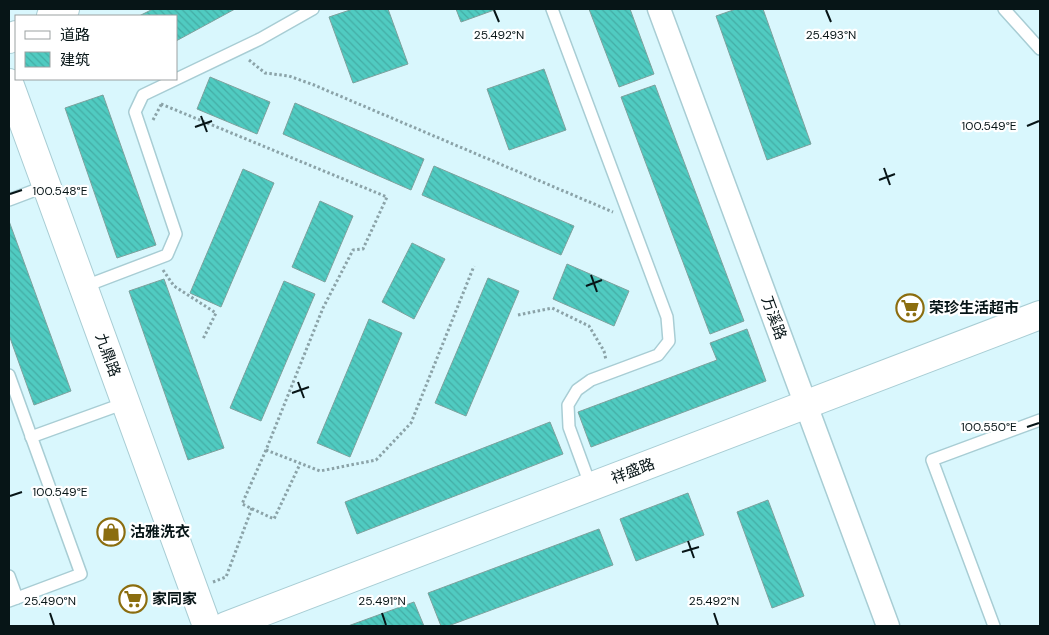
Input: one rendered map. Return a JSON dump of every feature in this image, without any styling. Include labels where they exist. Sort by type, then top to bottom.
[{"type":"main road","points":[[53,15],[65,9]]},
{"type":"main road","name":"九鼎路","points":[[9,83],[207,626]]},
{"type":"main road","name":"祥盛路","points":[[226,626],[1040,315]]},
{"type":"street","name":"万溪路","points":[[660,9],[888,626]]},
{"type":"lane","points":[[178,78],[313,9]]},
{"type":"lane","points":[[552,9],[629,220],[667,317],[669,341],[658,355],[591,380],[577,390],[568,405],[569,427],[591,487]]},
{"type":"lane","points":[[1004,9],[1040,49]]},
{"type":"lane","points":[[83,287],[167,255],[176,234],[135,112],[143,95],[174,80]]},
{"type":"lane","points":[[9,200],[46,186]]},
{"type":"lane","points":[[9,375],[81,574],[13,599],[9,576]]},
{"type":"lane","points":[[31,437],[125,403]]},
{"type":"lane","points":[[994,626],[932,460],[1040,420]]},
{"type":"path","points":[[236,50],[265,73],[289,76],[314,85],[629,220]]},
{"type":"path","points":[[142,134],[156,116],[166,84]]},
{"type":"path","points":[[161,104],[387,197],[363,249],[353,250],[323,308],[266,450],[242,504],[274,519],[300,464]]},
{"type":"path","points":[[156,259],[174,286],[216,313],[203,340]]},
{"type":"path","points":[[266,450],[320,471],[376,460],[411,423],[474,266]]},
{"type":"path","points":[[518,315],[552,308],[589,326],[604,351],[610,374]]},
{"type":"path","points":[[194,590],[226,577],[252,508]]},
{"type":"building","points":[[153,9],[235,9],[178,40],[178,15],[141,15]]},
{"type":"building","points":[[353,9],[388,9],[408,64],[353,83],[329,17]]},
{"type":"building","points":[[456,9],[497,9],[461,22]]},
{"type":"building","points":[[589,9],[630,9],[654,74],[619,87]]},
{"type":"building","points":[[736,9],[763,9],[811,144],[767,160],[716,16]]},
{"type":"building","points":[[544,69],[566,130],[509,150],[487,89]]},
{"type":"building","points":[[210,77],[270,102],[257,134],[197,109]]},
{"type":"building","points":[[655,85],[744,321],[710,334],[621,97]]},
{"type":"building","points":[[103,95],[156,245],[117,258],[65,108]]},
{"type":"building","points":[[295,103],[424,159],[411,190],[283,134]]},
{"type":"building","points":[[434,166],[574,226],[561,255],[422,195]]},
{"type":"building","points":[[243,169],[274,183],[221,307],[190,293]]},
{"type":"building","points":[[320,201],[353,216],[325,282],[292,267]]},
{"type":"building","points":[[9,221],[71,391],[34,405],[9,335]]},
{"type":"building","points":[[412,243],[445,259],[414,319],[382,302]]},
{"type":"building","points":[[567,264],[629,291],[614,326],[553,299]]},
{"type":"building","points":[[488,278],[519,291],[466,416],[435,403]]},
{"type":"building","points":[[164,279],[224,448],[188,460],[129,291]]},
{"type":"building","points":[[284,281],[315,294],[261,421],[230,408]]},
{"type":"building","points":[[369,319],[402,333],[350,457],[317,443]]},
{"type":"building","points":[[747,329],[766,381],[591,447],[578,412],[717,360],[710,343]]},
{"type":"building","points":[[550,422],[563,454],[357,534],[345,502]]},
{"type":"building","points":[[688,493],[704,535],[636,561],[620,519]]},
{"type":"building","points":[[768,500],[804,596],[772,608],[737,512]]},
{"type":"building","points":[[599,529],[613,565],[448,626],[441,626],[428,593]]},
{"type":"building","points":[[414,602],[424,626],[348,626]]},
{"type":"place","name":"荣珍生活超市","points":[[910,308]]},
{"type":"place","name":"沽雅洗衣","points":[[111,532]]},
{"type":"place","name":"家同家","points":[[133,599]]}]
